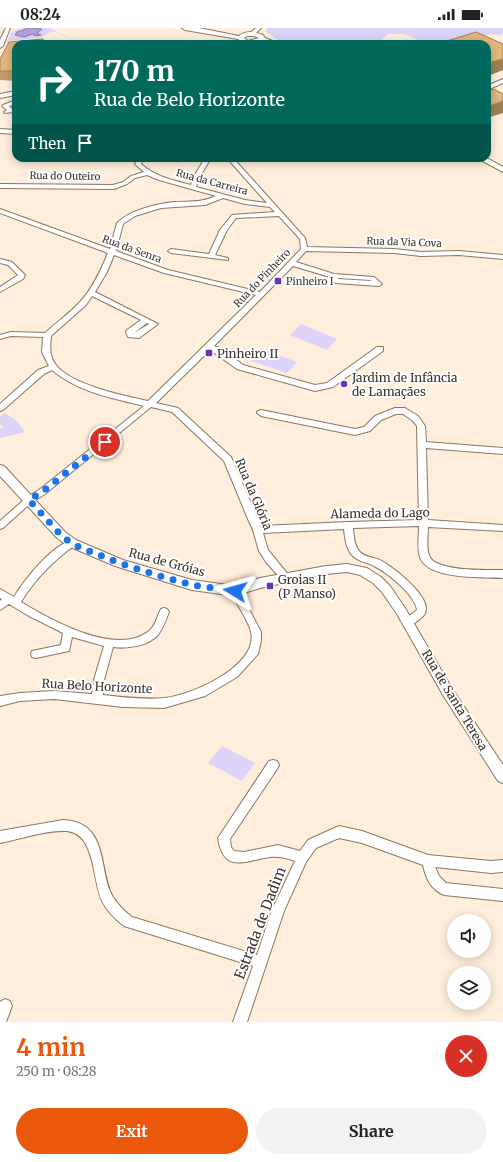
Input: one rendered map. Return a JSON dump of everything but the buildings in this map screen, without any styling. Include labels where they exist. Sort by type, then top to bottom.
[{"type":"main road","points":[[185,28],[252,38]]},
{"type":"main road","points":[[210,28],[252,38]]},
{"type":"main road","points":[[491,156],[503,163]]},
{"type":"main road","points":[[488,162],[503,170]]},
{"type":"street","points":[[0,46],[7,30],[11,28]]},
{"type":"street","points":[[491,86],[503,81]]},
{"type":"street","points":[[491,94],[503,89]]},
{"type":"street","points":[[0,96],[12,94]]},
{"type":"street","points":[[7,112],[11,111],[5,106],[12,103]]},
{"type":"street","points":[[0,132],[12,132]]},
{"type":"street","points":[[193,188],[196,178],[206,162]]},
{"type":"street","name":"Rua do Pinheiro","points":[[29,500],[42,492],[150,404],[292,264],[304,249],[302,239],[234,162]]},
{"type":"street","points":[[128,180],[138,164]]},
{"type":"street","name":"Rua da Carreira","points":[[138,164],[148,173],[161,179],[245,202],[272,205]]},
{"type":"street","points":[[128,180],[148,173]]},
{"type":"street","name":"Rua do Outeiro","points":[[0,186],[114,187],[128,180]]},
{"type":"street","points":[[0,408],[41,372],[53,367],[46,352],[47,336],[91,293],[104,272],[112,253],[120,223],[133,215],[160,206],[205,203],[222,196]]},
{"type":"street","name":"Rua da Senra","points":[[0,211],[112,253],[184,277],[261,294]]},
{"type":"street","points":[[211,257],[229,220],[234,216],[280,214]]},
{"type":"street","name":"Rua da Via Cova","points":[[304,249],[394,251],[421,254],[459,253],[503,257]]},
{"type":"street","points":[[171,252],[226,259]]},
{"type":"street","points":[[0,262],[10,263],[22,275],[21,278],[0,290]]},
{"type":"street","points":[[292,264],[333,276],[372,278],[379,284],[336,281],[333,276]]},
{"type":"street","points":[[91,293],[146,320]]},
{"type":"street","points":[[0,337],[11,334],[47,336]]},
{"type":"street","points":[[209,346],[219,351],[240,367],[315,388],[330,385],[380,349]]},
{"type":"street","name":"Rua da Glória","points":[[53,367],[65,377],[93,390],[175,410],[228,459],[252,519],[258,530],[264,551],[286,578]]},
{"type":"street","points":[[261,413],[355,432],[367,429],[378,418],[388,412],[395,410],[405,411],[415,418],[421,426],[424,557],[431,565],[446,571],[503,574]]},
{"type":"street","points":[[422,445],[503,451]]},
{"type":"street","name":"Rua de Gróias","points":[[0,469],[61,535],[72,544],[119,563],[192,585],[235,591],[260,583],[326,570],[347,568],[363,571],[377,580],[386,589],[408,622]]},
{"type":"street","points":[[0,526],[29,500]]},
{"type":"street","name":"Alameda do Lago","points":[[258,530],[348,525],[424,523],[503,528]]},
{"type":"street","points":[[348,525],[353,550],[358,556],[378,563],[421,601],[422,610],[408,622]]},
{"type":"street","points":[[0,606],[12,601],[33,576],[54,556],[72,544]]},
{"type":"street","name":"Rua Belo Horizonte","points":[[0,701],[20,697],[54,695],[123,702],[164,703],[201,693],[233,674],[253,654],[256,641],[256,632],[235,591]]},
{"type":"street","points":[[0,593],[48,621],[87,638],[109,644],[127,644],[152,634],[159,624],[164,612]]},
{"type":"street","name":"Rua de Santa Teresa","points":[[408,622],[447,691],[503,778]]},
{"type":"street","points":[[36,654],[65,648],[68,630]]},
{"type":"street","points":[[97,699],[99,680],[109,644]]},
{"type":"street","points":[[273,765],[224,838],[224,848],[229,854],[238,858],[278,850],[302,858]]},
{"type":"street","points":[[0,837],[69,826],[85,833],[94,845],[104,892],[114,910],[128,922],[260,962]]},
{"type":"street","name":"Estrada de Dadim","points":[[240,1022],[278,910],[302,858],[312,844],[339,832],[362,837],[428,861],[491,867],[503,866]]},
{"type":"street","points":[[428,861],[434,882],[444,889],[503,895]]},
{"type":"street","points":[[0,1020],[5,1006]]},
{"type":"shaded area","points":[[20,28],[50,28],[59,33],[52,31],[42,37],[12,40],[5,46],[11,33]]},
{"type":"shaded area","points":[[29,28],[42,29],[37,33],[41,35],[35,36],[33,34],[24,37],[15,35],[17,32]]},
{"type":"shaded area","points":[[267,28],[503,28],[503,33],[501,35],[490,34],[474,40],[418,40],[405,34],[389,34],[380,40],[279,40],[265,31]]},
{"type":"shaded area","points":[[301,324],[337,339],[327,350],[290,335]]},
{"type":"shaded area","points":[[261,349],[297,362],[287,373],[251,361]]},
{"type":"shaded area","points":[[4,413],[16,420],[25,432],[0,438],[0,429],[4,427],[0,424],[0,417]]},
{"type":"shaded area","points":[[222,746],[255,763],[242,781],[208,763]]},
{"type":"place","name":"Pinheiro I","points":[[278,281]]},
{"type":"place","name":"Pinheiro II","points":[[209,353]]},
{"type":"place","name":"Jardim de Infância de Lamaçães","points":[[344,384]]},
{"type":"place","name":"Groias II (P Manso)","points":[[270,586]]},
{"type":"route","points":[[105,442],[42,492],[29,500],[36,509],[61,535],[72,544],[119,563],[163,577],[192,585],[235,591]]}]
